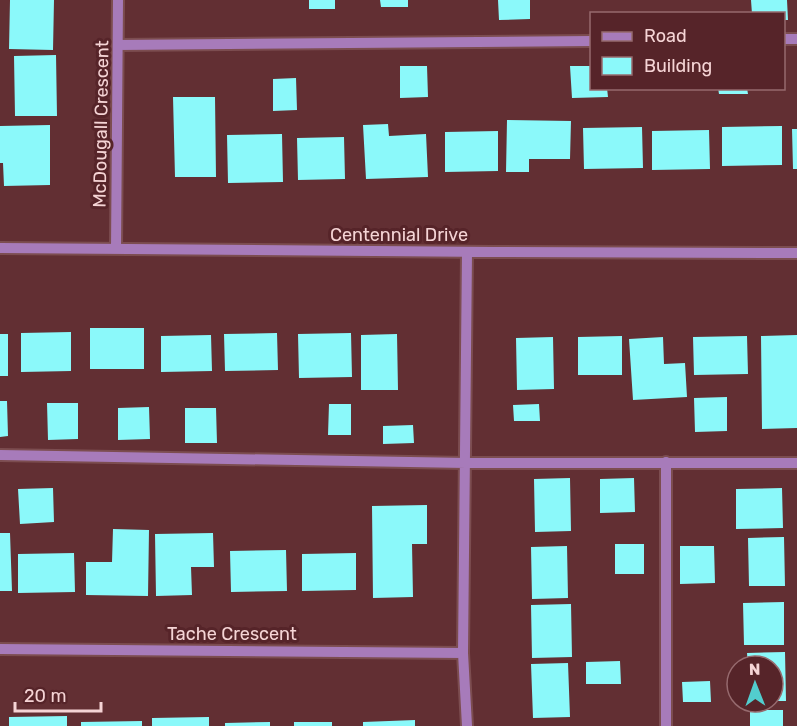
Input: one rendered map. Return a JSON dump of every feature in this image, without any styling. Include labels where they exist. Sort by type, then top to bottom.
[{"type":"street","name":"McDougall Crescent","points":[[116,249],[118,0]]},
{"type":"street","points":[[118,45],[590,41]]},
{"type":"street","name":"Centennial Drive","points":[[0,248],[797,253]]},
{"type":"street","points":[[467,252],[463,653],[467,726]]},
{"type":"street","points":[[0,455],[466,463],[797,463]]},
{"type":"street","points":[[666,462],[666,726]]},
{"type":"street","name":"Tache Crescent","points":[[0,649],[463,653]]},
{"type":"building","points":[[10,0],[54,0],[53,50],[9,49]]},
{"type":"building","points":[[309,0],[335,0],[335,9],[309,9]]},
{"type":"building","points":[[380,0],[408,0],[408,7],[381,7]]},
{"type":"building","points":[[498,0],[530,0],[530,19],[499,20]]},
{"type":"building","points":[[751,0],[787,0],[788,20],[785,20],[785,12],[752,12]]},
{"type":"building","points":[[56,55],[57,116],[15,116],[14,56]]},
{"type":"building","points":[[400,66],[427,66],[428,97],[400,98]]},
{"type":"building","points":[[570,66],[590,66],[590,90],[607,90],[608,97],[572,98]]},
{"type":"building","points":[[296,78],[297,110],[273,111],[273,79]]},
{"type":"building","points":[[718,90],[747,90],[748,94],[719,94]]},
{"type":"building","points":[[173,97],[215,97],[216,177],[175,177]]},
{"type":"building","points":[[507,120],[571,121],[570,159],[529,159],[529,172],[506,172]]},
{"type":"building","points":[[388,124],[389,136],[426,134],[428,177],[366,179],[363,125]]},
{"type":"building","points":[[50,125],[50,185],[4,186],[3,163],[0,163],[0,126]]},
{"type":"building","points":[[782,126],[782,165],[722,166],[722,127]]},
{"type":"building","points":[[642,127],[643,168],[584,169],[583,128]]},
{"type":"building","points":[[792,129],[797,129],[797,169],[793,169]]},
{"type":"building","points":[[709,130],[710,169],[652,170],[652,131]]},
{"type":"building","points":[[498,131],[498,171],[445,172],[445,132]]},
{"type":"building","points":[[282,134],[283,182],[228,183],[227,135]]},
{"type":"building","points":[[344,137],[345,179],[298,180],[297,138]]},
{"type":"building","points":[[90,328],[144,328],[144,369],[90,369]]},
{"type":"building","points":[[71,332],[71,371],[21,372],[21,333]]},
{"type":"building","points":[[277,333],[278,370],[225,371],[224,334]]},
{"type":"building","points":[[351,333],[352,377],[299,378],[298,334]]},
{"type":"building","points":[[0,334],[8,334],[8,376],[0,376]]},
{"type":"building","points":[[397,334],[398,390],[361,390],[361,335]]},
{"type":"building","points":[[211,335],[212,371],[161,372],[161,336]]},
{"type":"building","points":[[797,335],[797,428],[762,429],[761,336]]},
{"type":"building","points":[[622,336],[622,375],[578,375],[578,337]]},
{"type":"building","points":[[747,336],[748,374],[694,375],[693,337]]},
{"type":"building","points":[[553,337],[554,389],[517,390],[516,338]]},
{"type":"building","points":[[663,337],[664,364],[685,363],[687,397],[633,400],[629,339]]},
{"type":"building","points":[[727,397],[727,431],[695,432],[694,398]]},
{"type":"building","points":[[0,401],[7,401],[8,436],[0,437]]},
{"type":"building","points":[[47,403],[78,403],[78,439],[48,440]]},
{"type":"building","points":[[329,404],[351,404],[351,435],[328,435]]},
{"type":"building","points":[[539,404],[540,421],[514,421],[513,405]]},
{"type":"building","points":[[149,407],[150,439],[118,440],[118,408]]},
{"type":"building","points":[[185,408],[216,408],[217,443],[185,443]]},
{"type":"building","points":[[413,425],[414,443],[383,444],[383,426]]},
{"type":"building","points":[[570,478],[571,531],[535,532],[534,479]]},
{"type":"building","points":[[634,478],[635,512],[600,513],[600,479]]},
{"type":"building","points":[[53,488],[54,522],[20,524],[18,489]]},
{"type":"building","points":[[782,488],[783,528],[736,529],[736,489]]},
{"type":"building","points":[[427,505],[427,544],[412,544],[413,597],[373,598],[372,506]]},
{"type":"building","points":[[113,529],[149,530],[148,596],[86,595],[86,562],[112,562]]},
{"type":"building","points":[[0,533],[10,533],[12,591],[0,591]]},
{"type":"building","points":[[213,533],[214,567],[191,567],[192,595],[156,596],[155,534]]},
{"type":"building","points":[[784,537],[785,586],[749,586],[748,538]]},
{"type":"building","points":[[615,544],[644,544],[644,574],[615,574]]},
{"type":"building","points":[[567,546],[568,598],[532,599],[531,547]]},
{"type":"building","points":[[680,546],[714,546],[715,583],[680,584]]},
{"type":"building","points":[[286,550],[287,591],[231,592],[230,551]]},
{"type":"building","points":[[74,553],[75,592],[18,593],[18,554]]},
{"type":"building","points":[[356,553],[356,590],[302,591],[302,554]]},
{"type":"building","points":[[784,602],[784,645],[744,645],[743,603]]},
{"type":"building","points":[[571,604],[572,657],[532,658],[531,605]]},
{"type":"building","points":[[785,652],[786,701],[785,654],[747,653]]},
{"type":"building","points":[[620,661],[621,684],[586,684],[586,662]]},
{"type":"building","points":[[568,663],[570,717],[533,718],[531,664]]},
{"type":"building","points":[[710,681],[711,702],[683,702],[682,682]]},
{"type":"building","points":[[750,714],[783,714],[783,726],[750,726]]},
{"type":"building","points":[[67,716],[67,726],[9,726],[9,717]]},
{"type":"building","points":[[209,717],[209,726],[152,726],[152,718]]},
{"type":"building","points":[[415,720],[415,726],[363,726],[363,722]]},
{"type":"building","points":[[142,721],[142,726],[81,726],[81,722]]},
{"type":"building","points":[[270,722],[270,726],[225,726],[225,723]]},
{"type":"building","points":[[294,722],[332,722],[332,726],[294,726]]}]
